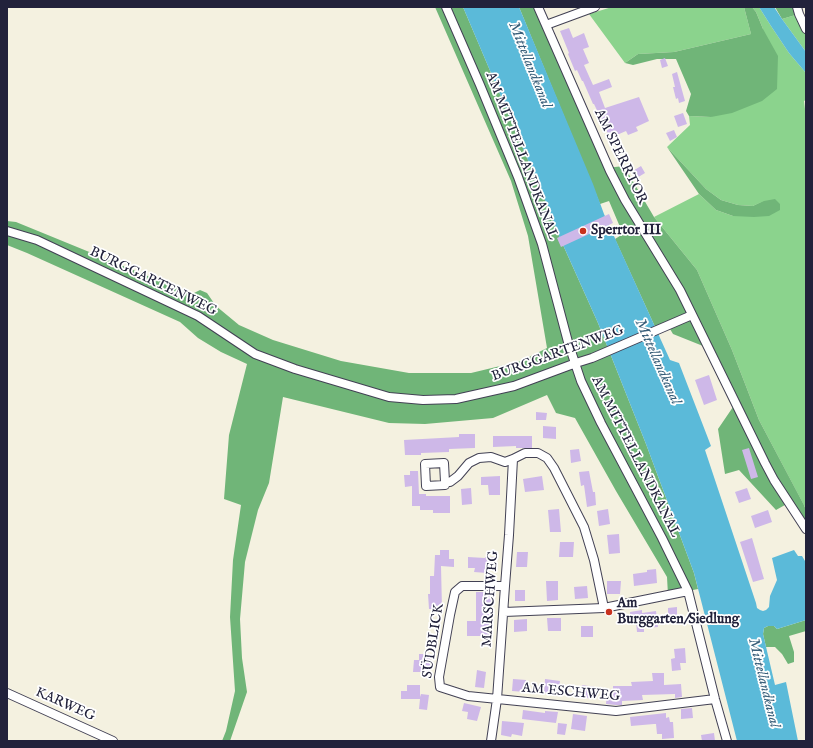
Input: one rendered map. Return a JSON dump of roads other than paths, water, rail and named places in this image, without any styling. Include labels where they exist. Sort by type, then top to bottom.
[{"type":"street","name":"AM MITTELLANDKANAL","points":[[446,7],[518,177],[542,244],[568,342],[582,381],[601,423],[662,538],[688,591],[727,741]]},
{"type":"street","name":"AM SPERRTOR","points":[[538,7],[610,171],[625,200],[680,290],[692,315]]},
{"type":"street","points":[[546,25],[595,7]]},
{"type":"street","points":[[797,7],[806,29]]},
{"type":"street","name":"BURGGARTENWEG","points":[[7,231],[37,240],[198,316],[255,354],[295,369],[389,397],[423,400],[456,399],[514,386],[592,358],[692,315]]},
{"type":"street","points":[[692,315],[774,480],[806,529]]},
{"type":"street","points":[[445,482],[450,482],[458,476],[469,463],[479,458],[491,457],[505,462],[525,453],[538,453],[547,458],[554,468],[584,527],[594,560],[604,608]]},
{"type":"street","name":"MARSCHWEG","points":[[491,741],[498,699],[513,459]]},
{"type":"street","name":"SÜDBLICK","points":[[498,699],[468,696],[440,687],[439,677],[455,592],[462,586],[505,586]]},
{"type":"street","points":[[504,612],[604,608],[688,591]]},
{"type":"street","name":"KARWEG","points":[[7,693],[113,741]]},
{"type":"street","name":"AM ESCHWEG","points":[[498,699],[616,711],[715,699]]},
{"type":"water","name":"Mittellandkanal","points":[[463,7],[519,7],[593,184],[604,214],[670,360],[679,363],[711,446],[705,450],[757,608],[763,611],[769,607],[770,596],[777,580],[772,558],[794,550],[798,556],[802,556],[805,561],[806,620],[777,629],[774,626],[768,626],[764,628],[763,634],[775,685],[786,682],[798,741],[737,741],[694,573],[646,444],[598,323],[559,236]]},
{"type":"water","points":[[759,7],[774,7],[806,52],[806,73],[789,53]]},
{"type":"place","name":"Sperrtor III","points":[[583,231]]},
{"type":"place","name":"Am Burggarten/Siedlung","points":[[609,612]]}]
